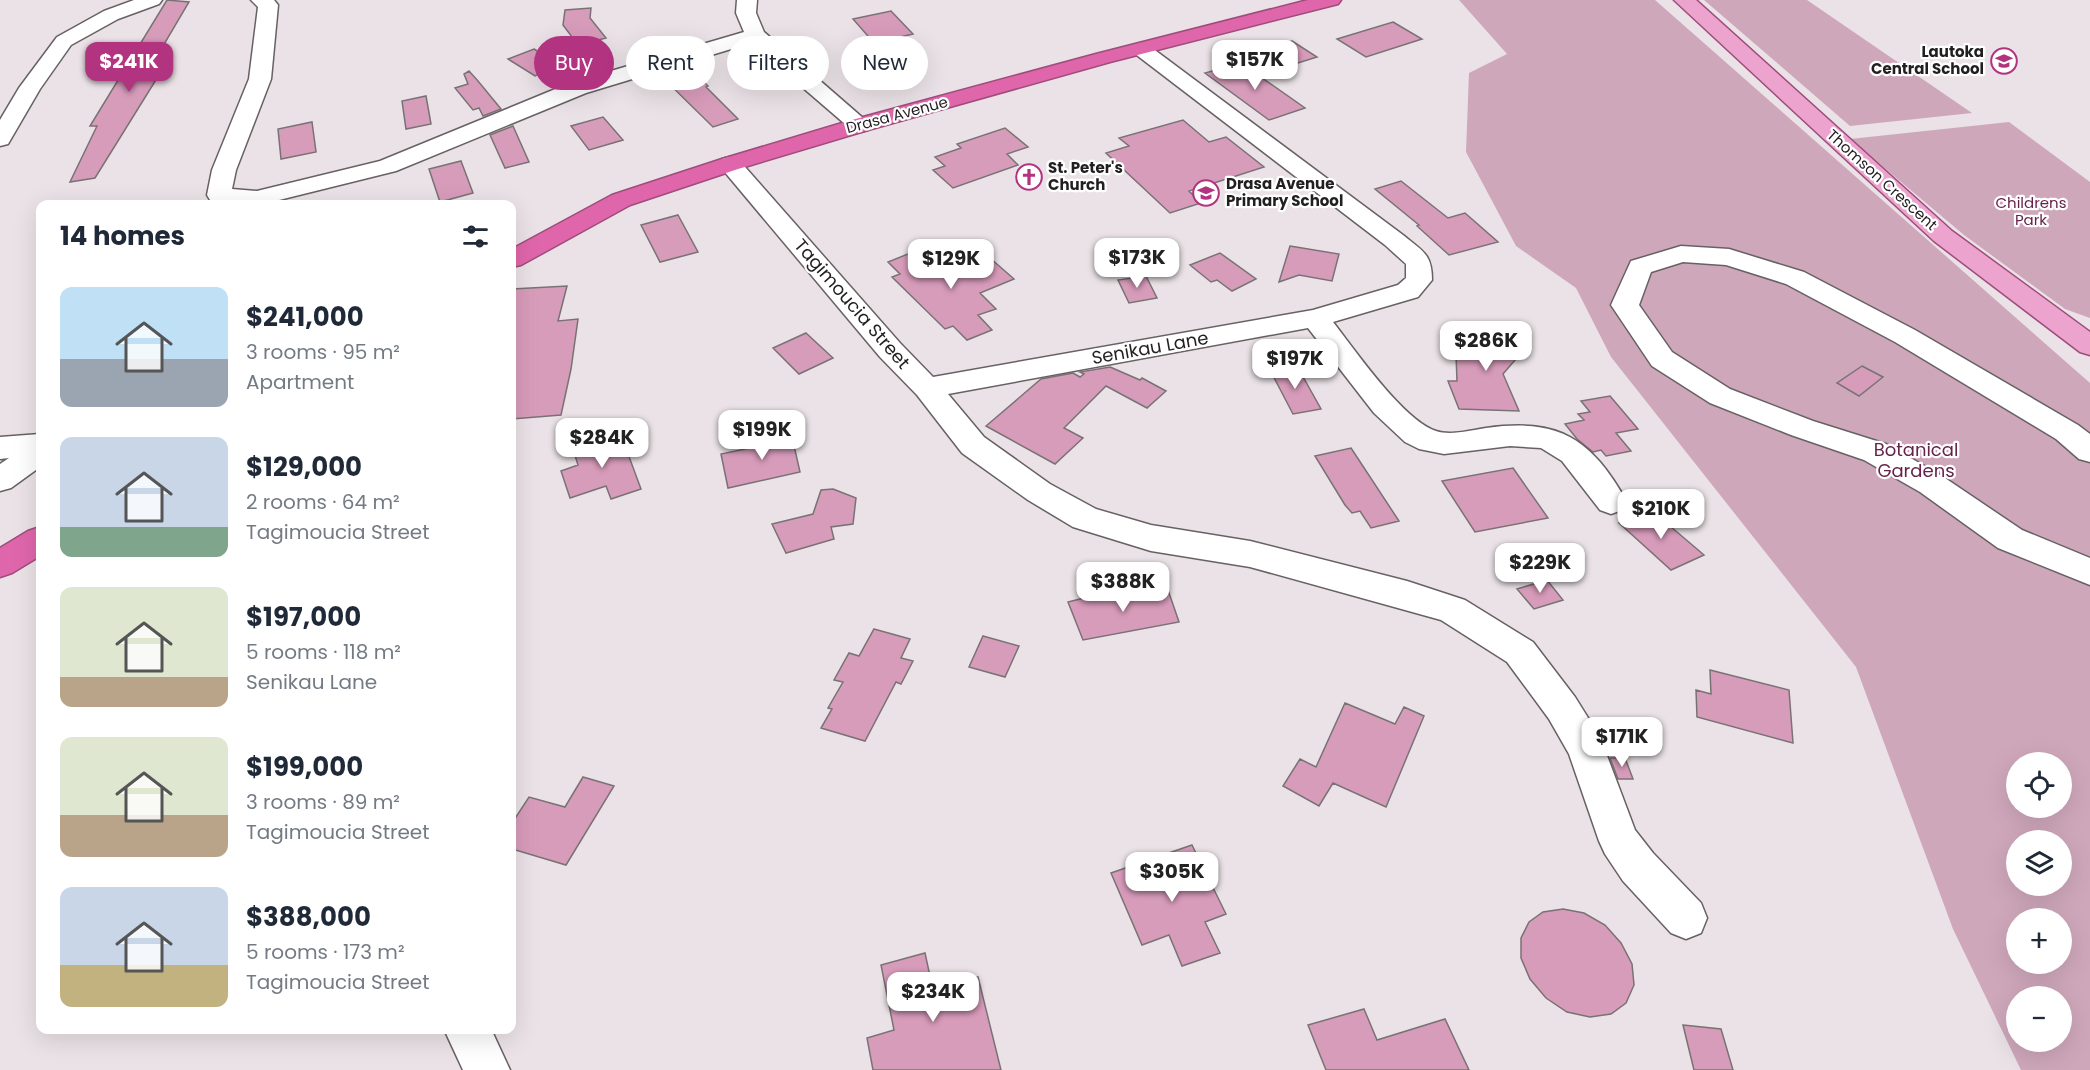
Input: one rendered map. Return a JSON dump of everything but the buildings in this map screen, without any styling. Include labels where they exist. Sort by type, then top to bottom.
[{"type":"highway","name":"Drasa Avenue","points":[[516,257],[621,200],[730,164],[860,125],[1331,0]]},
{"type":"highway","points":[[0,564],[36,542]]},
{"type":"main road","name":"Thomson Crescent","points":[[1684,0],[1943,236],[2090,346]]},
{"type":"street","points":[[0,139],[30,88],[64,41],[111,15],[152,0]]},
{"type":"street","points":[[747,0],[746,13],[755,35],[860,125]]},
{"type":"street","points":[[266,2],[260,79],[224,171],[219,195],[228,200],[257,198],[388,166],[578,88],[755,35]]},
{"type":"street","name":"Senikau Lane","points":[[927,388],[1315,318],[1408,291],[1419,280],[1419,262],[1394,240],[1141,49]]},
{"type":"street","name":"Tagimoucia Street","points":[[730,164],[890,350],[927,388],[973,445],[1039,492],[1085,518],[1151,538],[1250,554],[1454,610],[1520,652],[1562,708],[1586,749],[1619,842],[1638,867],[1686,918]]},
{"type":"street","points":[[2090,451],[2067,432],[1905,336],[1795,278],[1729,257],[1681,254],[1640,267],[1625,305],[1662,359],[1720,396],[1802,428],[1875,452],[1930,484],[2010,539],[2090,572]]},
{"type":"street","points":[[1315,318],[1405,426],[1430,441],[1460,443],[1512,435],[1532,435],[1557,441],[1581,459],[1611,502]]},
{"type":"street","points":[[0,448],[36,445]]},
{"type":"street","points":[[0,480],[36,455]]},
{"type":"street","points":[[470,1034],[487,1070]]},
{"type":"green space","name":"Botanical Gardens","points":[[1459,0],[1655,0],[2090,383],[2090,1070],[2021,1070],[2012,1052],[2072,1052],[2072,986],[2006,986],[2006,1039],[1953,929],[1856,667],[1611,357],[1576,288],[1516,246],[1466,152],[1469,73],[1507,54]]},
{"type":"green space","points":[[1704,0],[1807,0],[1972,113],[1850,126]]},
{"type":"green space","name":"Childrens Park","points":[[2009,122],[2090,182],[2090,318],[2065,309],[1964,235],[1850,139]]},
{"type":"place","name":"Lautoka Central School","points":[[2004,61]]},
{"type":"place","name":"St. Peter's Church","points":[[1029,177]]},
{"type":"place","name":"Drasa Avenue Primary School","points":[[1206,193]]}]
